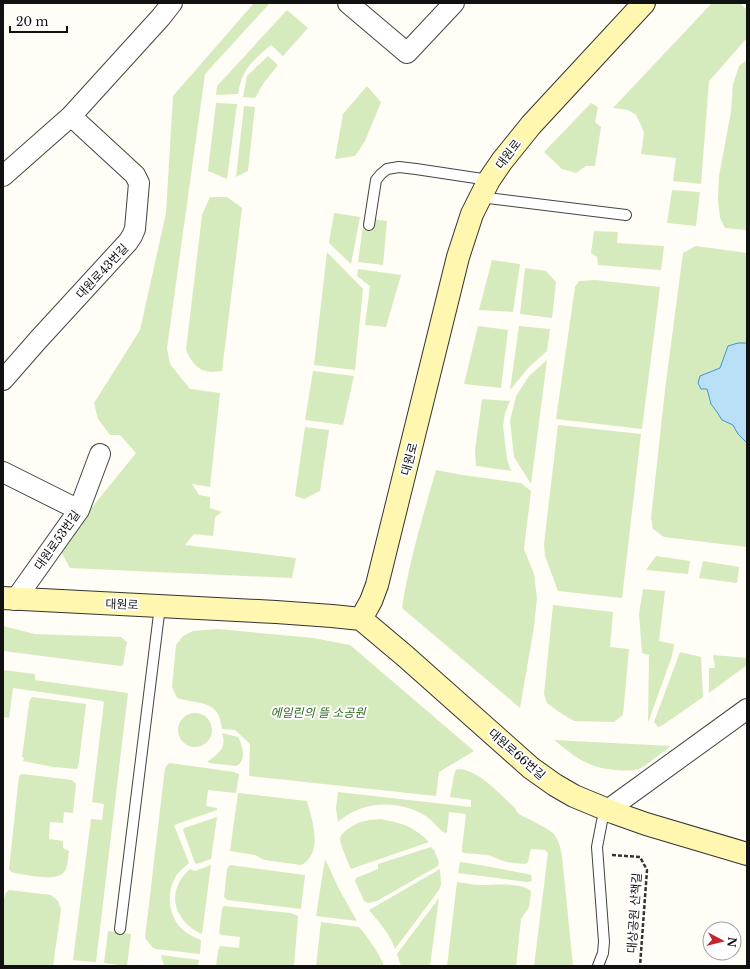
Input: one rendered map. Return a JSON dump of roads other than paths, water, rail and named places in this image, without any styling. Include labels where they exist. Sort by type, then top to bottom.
[{"type":"street","points":[[3,176],[71,116],[161,18],[172,3]]},
{"type":"street","points":[[348,3],[407,53],[454,3]]},
{"type":"street","name":"대원로","points":[[9,599],[332,616],[361,620],[370,606],[377,585],[460,250],[472,214],[502,161],[531,125],[644,3]]},
{"type":"street","name":"대원로43번길","points":[[3,380],[128,242],[135,229],[139,183],[135,176],[71,116]]},
{"type":"street","name":"대원로53번길","points":[[9,599],[79,510],[100,454]]},
{"type":"street","points":[[3,472],[79,510]]},
{"type":"street","name":"대원로66번길","points":[[361,620],[405,656],[531,768],[554,785],[574,796],[609,809],[615,813],[646,824],[747,854]]},
{"type":"street","points":[[609,809],[747,709]]},
{"type":"lane","points":[[369,225],[376,180],[387,169],[399,167],[416,169],[485,189],[626,215]]},
{"type":"lane","points":[[120,929],[160,606]]},
{"type":"lane","points":[[598,966],[603,953],[604,942],[598,854],[599,830],[609,809]]},
{"type":"water","points":[[738,343],[747,343],[747,443],[738,434],[733,425],[722,420],[711,404],[707,389],[701,389],[698,383],[700,376],[720,368],[728,346]]},
{"type":"park label","name":"에일린의 뜰 소공원","points":[[318,712]]}]
